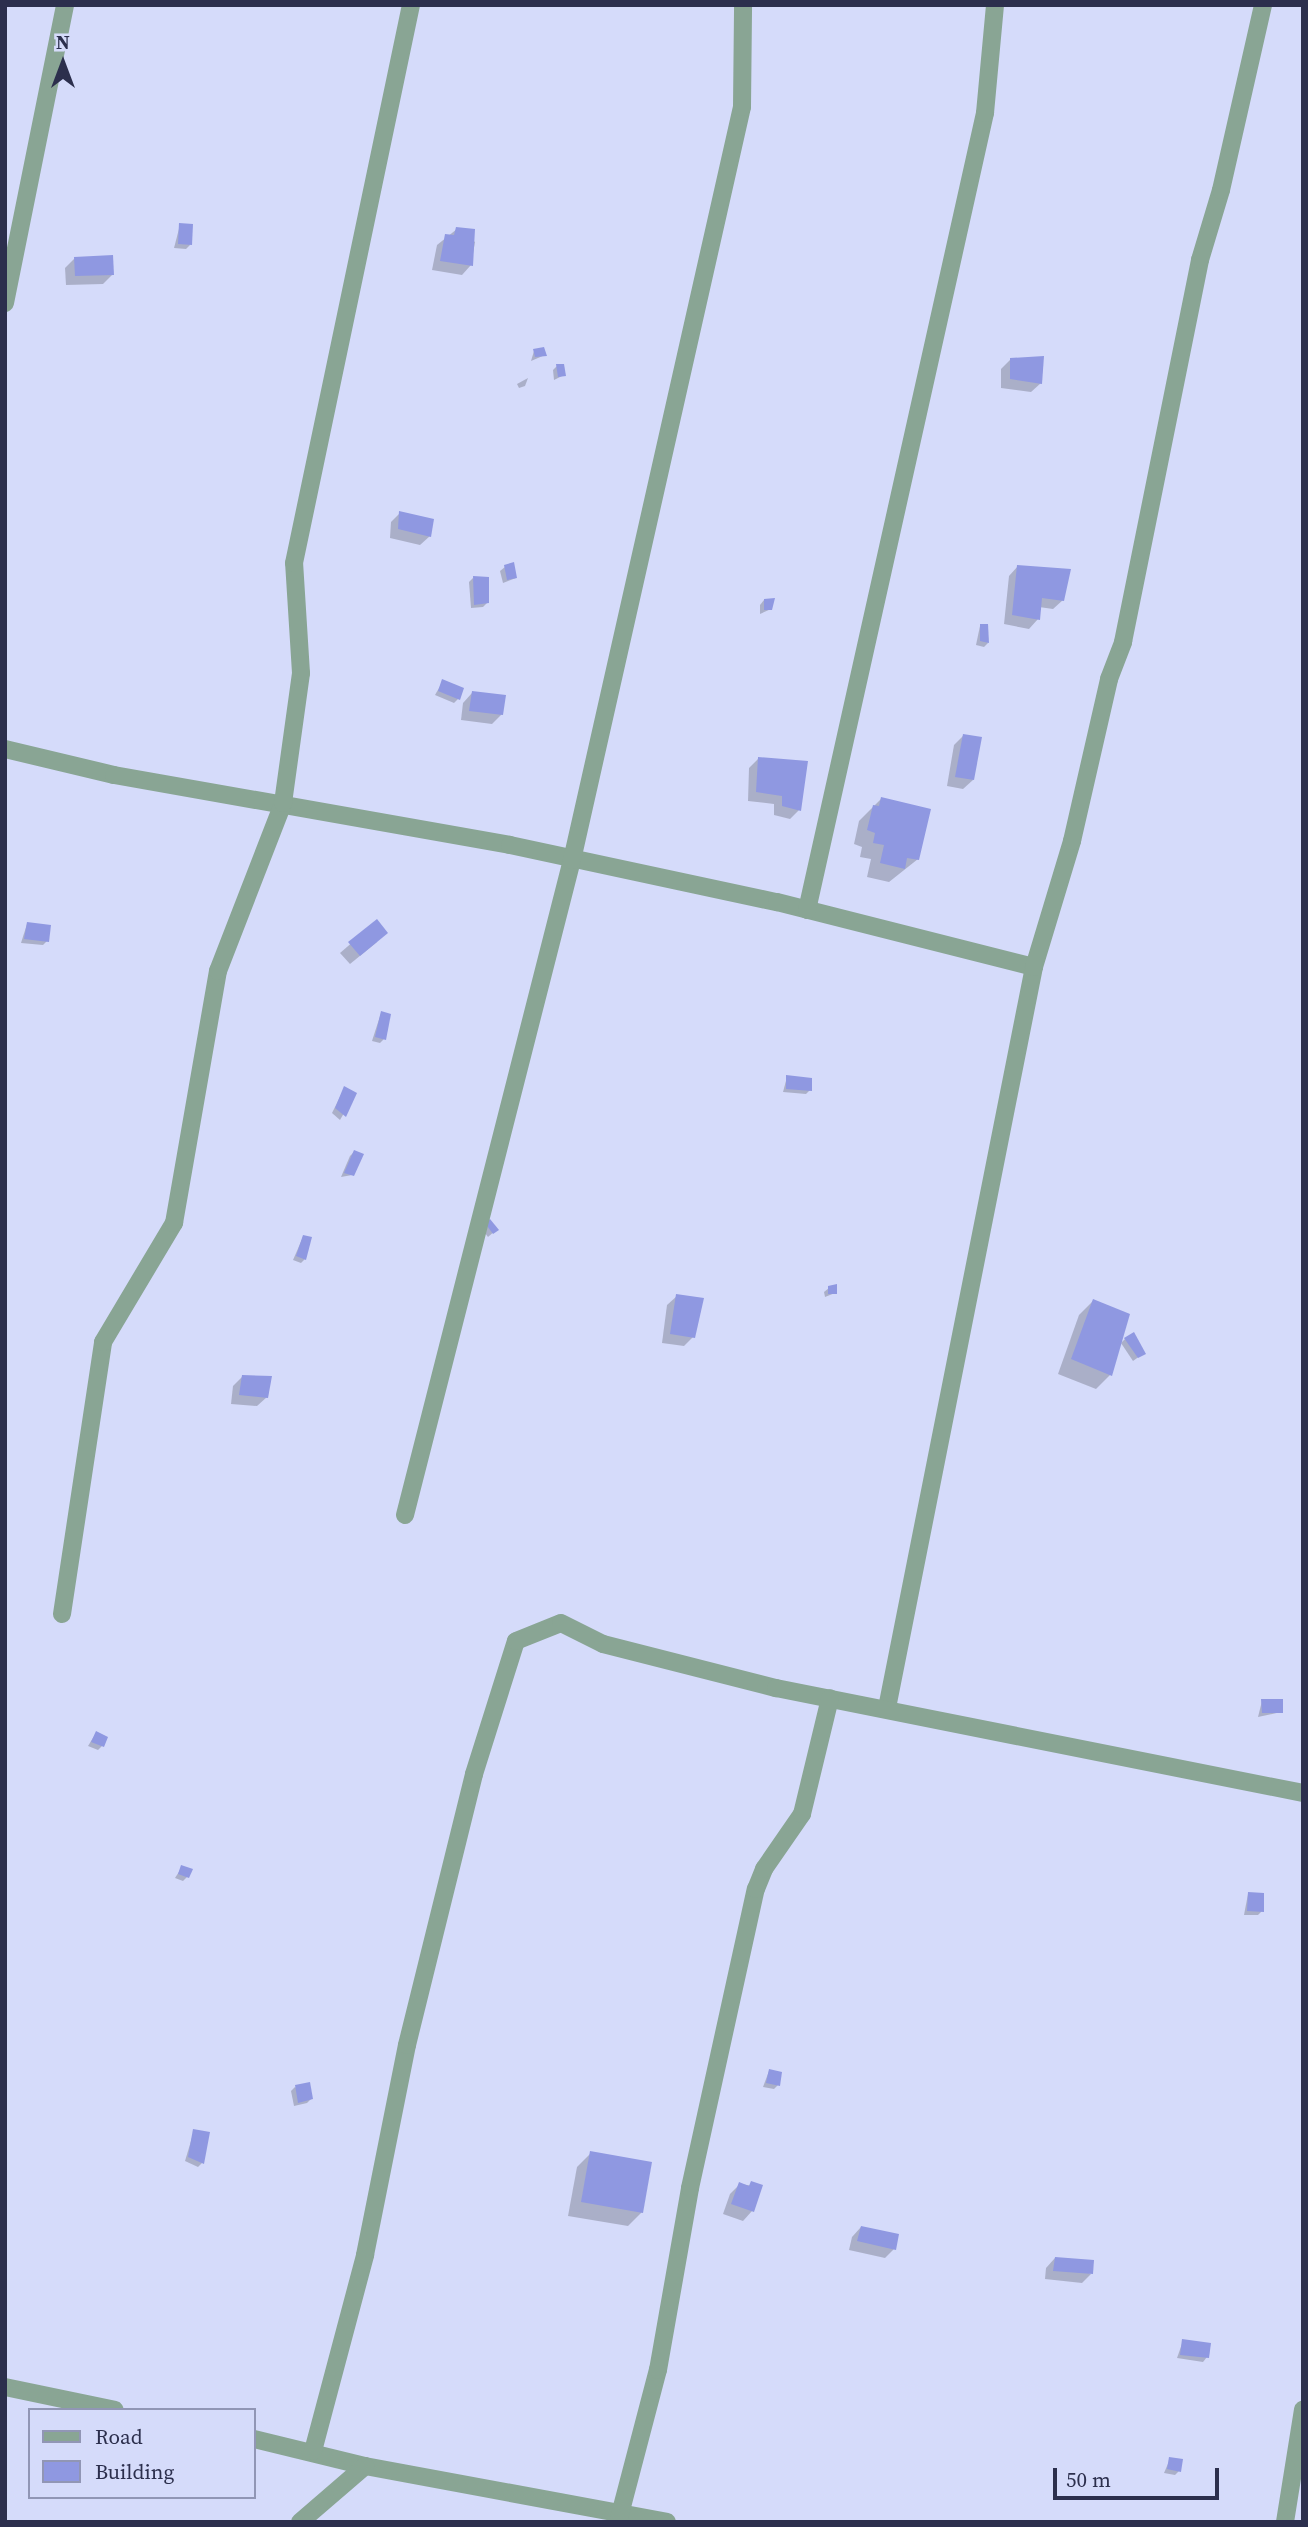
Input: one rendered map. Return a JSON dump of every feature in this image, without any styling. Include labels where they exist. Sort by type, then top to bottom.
[{"type":"street","points":[[5,303],[65,5]]},
{"type":"street","points":[[62,1614],[103,1342],[174,1223],[218,971],[283,803],[302,673],[294,563],[411,5]]},
{"type":"street","points":[[405,1515],[572,860],[742,107],[743,5]]},
{"type":"street","points":[[807,910],[985,113],[995,5]]},
{"type":"street","points":[[887,1708],[1034,967],[1072,841],[1095,732],[1123,642],[1167,410],[1263,5]]},
{"type":"street","points":[[5,749],[114,775],[283,803],[572,860],[807,910],[1034,967]]},
{"type":"street","points":[[313,2451],[365,2255],[407,2045],[474,1774],[516,1641],[561,1623],[615,1648],[830,1698],[1303,1793]]},
{"type":"street","points":[[619,2517],[658,2370],[690,2188],[747,1926],[764,1869],[802,1814],[830,1698]]},
{"type":"street","points":[[5,2387],[105,2408]]},
{"type":"street","points":[[1285,2522],[1303,2409]]},
{"type":"street","points":[[256,2439],[313,2451],[365,2466],[619,2517],[667,2522]]},
{"type":"street","points":[[300,2522],[365,2466]]},
{"type":"building","points":[[179,223],[193,224],[192,245],[178,244]]},
{"type":"building","points":[[456,227],[475,229],[473,266],[440,261],[445,234],[454,235]]},
{"type":"building","points":[[113,255],[114,275],[75,276],[74,257]]},
{"type":"building","points":[[544,347],[547,356],[535,357],[533,349]]},
{"type":"building","points":[[1044,356],[1042,384],[1010,379],[1010,358]]},
{"type":"building","points":[[556,364],[564,364],[566,376],[558,377]]},
{"type":"building","points":[[399,511],[434,519],[431,537],[398,529]]},
{"type":"building","points":[[514,562],[517,578],[507,580],[504,565]]},
{"type":"building","points":[[1017,565],[1071,569],[1064,601],[1042,598],[1040,620],[1012,615]]},
{"type":"building","points":[[473,576],[489,577],[489,603],[474,605]]},
{"type":"building","points":[[775,598],[772,610],[764,610],[764,599]]},
{"type":"building","points":[[980,624],[988,624],[989,643],[980,641]]},
{"type":"building","points":[[442,679],[464,688],[460,700],[438,691]]},
{"type":"building","points":[[472,691],[506,695],[503,715],[469,711]]},
{"type":"building","points":[[963,734],[982,737],[974,780],[955,777]]},
{"type":"building","points":[[758,757],[808,761],[801,811],[782,806],[782,796],[756,792]]},
{"type":"building","points":[[881,797],[931,809],[919,860],[907,858],[905,869],[880,863],[884,845],[873,843],[875,833],[867,830],[873,805],[879,806]]},
{"type":"building","points":[[377,919],[388,933],[360,956],[348,942]]},
{"type":"building","points":[[27,922],[51,925],[49,942],[24,939]]},
{"type":"building","points":[[381,1011],[391,1014],[386,1040],[375,1037]]},
{"type":"building","points":[[786,1075],[812,1078],[812,1091],[786,1089]]},
{"type":"building","points":[[344,1086],[357,1093],[346,1117],[335,1108]]},
{"type":"building","points":[[354,1150],[364,1154],[354,1176],[344,1173]]},
{"type":"building","points":[[490,1219],[499,1230],[493,1234],[485,1223]]},
{"type":"building","points":[[303,1235],[312,1237],[306,1260],[296,1256]]},
{"type":"building","points":[[837,1284],[837,1294],[828,1294],[828,1286]]},
{"type":"building","points":[[676,1294],[704,1298],[695,1338],[670,1334]]},
{"type":"building","points":[[1093,1299],[1130,1314],[1112,1376],[1071,1359]]},
{"type":"building","points":[[1134,1332],[1146,1354],[1138,1358],[1124,1338]]},
{"type":"building","points":[[242,1375],[272,1376],[268,1398],[239,1395]]},
{"type":"building","points":[[1261,1699],[1283,1699],[1283,1713],[1262,1713]]},
{"type":"building","points":[[96,1731],[108,1737],[104,1747],[91,1742]]},
{"type":"building","points":[[181,1865],[193,1869],[189,1878],[178,1874]]},
{"type":"building","points":[[1248,1892],[1264,1893],[1264,1912],[1247,1911]]},
{"type":"building","points":[[769,2069],[782,2072],[780,2086],[766,2083]]},
{"type":"building","points":[[310,2082],[313,2099],[298,2103],[295,2085]]},
{"type":"building","points":[[193,2129],[210,2132],[204,2164],[188,2157]]},
{"type":"building","points":[[590,2151],[652,2162],[643,2213],[581,2202]]},
{"type":"building","points":[[751,2181],[763,2185],[754,2212],[731,2204],[739,2182],[749,2186]]},
{"type":"building","points":[[861,2226],[899,2234],[896,2250],[857,2241]]},
{"type":"building","points":[[1055,2257],[1094,2260],[1093,2274],[1053,2271]]},
{"type":"building","points":[[1182,2339],[1211,2343],[1209,2358],[1180,2355]]},
{"type":"building","points":[[1169,2457],[1183,2459],[1181,2472],[1167,2469]]}]
